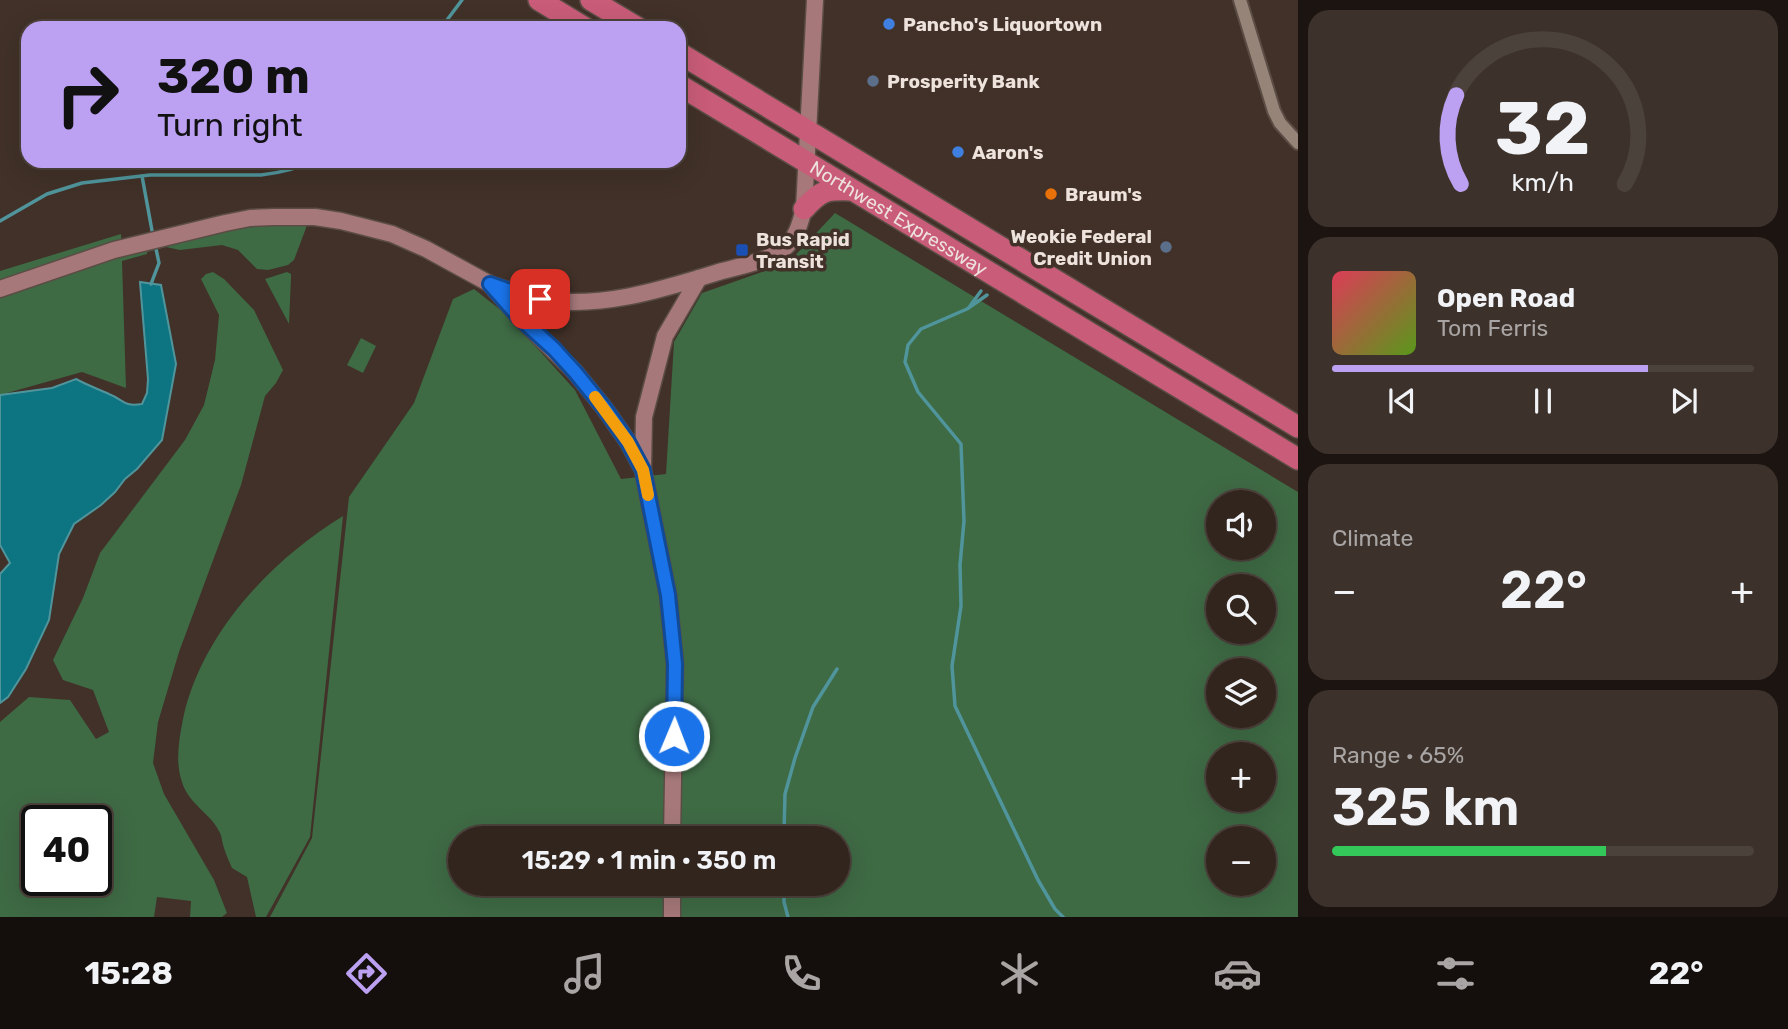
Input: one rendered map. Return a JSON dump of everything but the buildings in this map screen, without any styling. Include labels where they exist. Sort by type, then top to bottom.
[{"type":"highway","points":[[539,0],[574,21]]},
{"type":"highway","points":[[591,0],[626,21]]},
{"type":"highway","name":"Northwest Expressway","points":[[686,57],[1298,427]]},
{"type":"highway","name":"Northwest Expressway","points":[[686,89],[1298,459]]},
{"type":"highway","points":[[804,209],[823,191],[853,190]]},
{"type":"highway","points":[[1140,363],[1154,340]]},
{"type":"street","points":[[0,289],[82,260],[166,237],[250,218],[297,216],[341,221],[392,234],[490,284],[518,294],[565,302],[634,295],[755,262],[782,251],[798,232],[804,209],[815,0]]},
{"type":"street","points":[[1240,0],[1274,111],[1287,133],[1298,142]]},
{"type":"street","points":[[672,826],[675,664],[668,595],[643,470],[644,417],[665,336],[699,278]]},
{"type":"street","points":[[490,284],[583,381],[628,442],[643,470]]},
{"type":"street","points":[[672,896],[672,917]]},
{"type":"green space","points":[[835,213],[1298,492],[1298,917],[270,917],[312,838],[349,497],[414,403],[453,299],[474,289],[507,315],[575,390],[621,479],[666,474],[674,342],[702,293],[788,263]]},
{"type":"green space","points":[[306,224],[294,260],[288,265],[268,270],[257,269],[238,250],[222,245],[180,250],[166,247],[122,261],[126,388],[82,372],[0,395],[0,271],[121,234],[122,254],[253,225]]},
{"type":"green space","points":[[213,272],[224,279],[254,310],[283,370],[265,396],[241,485],[179,652],[158,722],[153,763],[164,794],[214,880],[227,913],[222,917],[190,917],[191,901],[157,897],[154,917],[0,917],[0,722],[29,697],[70,700],[96,739],[109,732],[93,690],[63,680],[53,660],[83,598],[100,553],[185,440],[204,405],[215,360],[219,315],[201,279]]},
{"type":"green space","points":[[287,272],[291,274],[289,324],[265,279]]},
{"type":"green space","points":[[361,338],[376,346],[363,373],[347,365]]},
{"type":"green space","points":[[343,516],[310,837],[266,917],[256,917],[247,877],[232,868],[216,826],[190,797],[182,782],[178,759],[183,719],[205,658],[243,602],[290,554]]},
{"type":"water","points":[[140,282],[161,285],[176,364],[162,440],[115,492],[74,524],[59,554],[49,620],[26,669],[8,697],[0,703],[0,574],[10,563],[0,545],[0,395],[52,388],[76,379],[127,404],[142,404],[147,393],[148,379]]},
{"type":"waterway","points":[[446,21],[462,0]]},
{"type":"waterway","points":[[0,221],[47,194],[82,183],[150,175],[261,175],[294,168]]},
{"type":"waterway","points":[[142,176],[153,236]]},
{"type":"waterway","points":[[151,284],[159,263],[155,244]]},
{"type":"waterway","points":[[970,306],[981,291]]},
{"type":"waterway","points":[[987,295],[967,309],[921,329],[908,345],[905,362],[918,392],[961,444],[964,521],[960,565],[961,606],[952,666],[955,706],[1038,880],[1055,909],[1063,917]]},
{"type":"waterway","points":[[784,826],[785,794],[795,758],[813,707],[837,669]]},
{"type":"waterway","points":[[784,896],[788,917]]},
{"type":"slow traffic","points":[[595,397],[628,442],[643,470],[648,495]]},
{"type":"place","name":"Pancho's Liquortown","points":[[889,24]]},
{"type":"place","name":"Prosperity Bank","points":[[873,81]]},
{"type":"place","name":"Aaron's","points":[[958,152]]},
{"type":"place","name":"Braum's","points":[[1051,194]]},
{"type":"place","name":"Weokie Federal Credit Union","points":[[1166,247]]},
{"type":"place","name":"Bus Rapid Transit","points":[[742,250]]},
{"type":"route","points":[[540,299],[490,284],[575,372],[628,442],[643,470],[668,595],[675,664],[674,736]]}]
